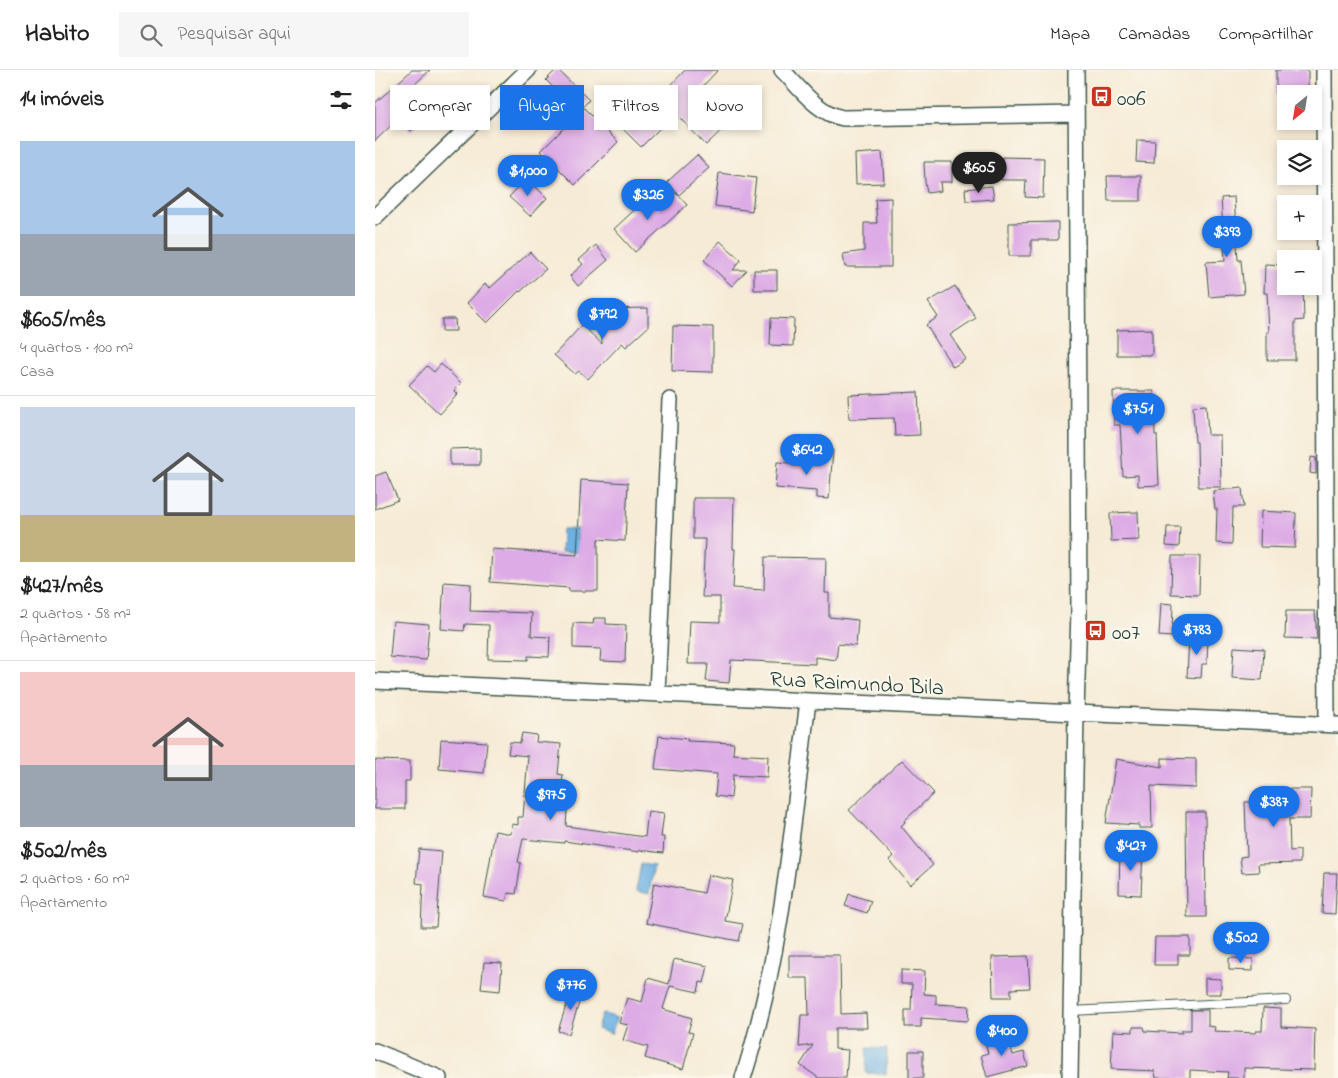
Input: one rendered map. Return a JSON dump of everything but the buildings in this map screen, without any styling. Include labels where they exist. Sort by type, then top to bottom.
[{"type":"street","points":[[375,217],[528,70]]},
{"type":"street","points":[[782,70],[820,108],[834,116],[843,118],[1076,114]]},
{"type":"street","points":[[1070,1078],[1079,610],[1076,70]]},
{"type":"street","points":[[1324,70],[1332,725]]},
{"type":"street","points":[[657,693],[670,400]]},
{"type":"street","name":"Rua Raimundo Bila","points":[[375,681],[1332,725]]},
{"type":"street","points":[[743,1078],[756,1037],[784,892],[808,702]]},
{"type":"street","points":[[375,1051],[439,1078]]},
{"type":"lane","points":[[1071,1011],[1286,1000]]},
{"type":"water","points":[[562,529],[577,529],[577,540],[589,540],[588,553],[561,552]]},
{"type":"water","points":[[641,864],[654,866],[649,894],[636,891]]},
{"type":"water","points":[[602,1013],[617,1018],[611,1034],[597,1029]]},
{"type":"water","points":[[867,1048],[887,1049],[886,1074],[866,1073]]},
{"type":"place","name":"006","points":[[1101,97]]},
{"type":"place","name":"007","points":[[1096,631]]}]
